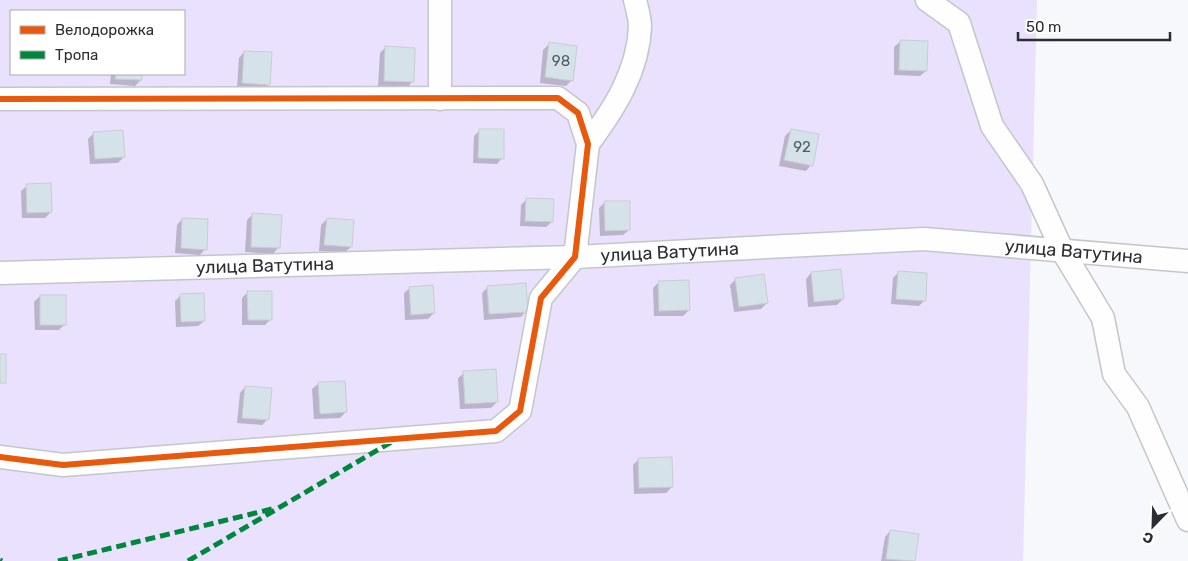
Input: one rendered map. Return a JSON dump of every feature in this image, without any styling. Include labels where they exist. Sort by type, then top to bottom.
[{"type":"street","points":[[440,0],[440,99]]},
{"type":"street","points":[[588,144],[610,116],[633,69],[640,25],[635,0]]},
{"type":"street","points":[[927,0],[959,23],[992,126],[1032,184],[1062,250],[1103,318],[1114,374],[1138,407],[1188,520]]},
{"type":"street","points":[[0,99],[558,98],[578,113],[588,144],[575,257],[541,298],[520,410],[496,431],[63,465],[0,457]]},
{"type":"street","name":"улица Ватутина","points":[[0,273],[575,257],[924,239],[1188,261]]},
{"type":"shaded area","points":[[0,0],[1037,0],[1023,561],[0,561]]},
{"type":"building","points":[[900,40],[928,41],[927,71],[899,70]]},
{"type":"building","points":[[549,42],[577,46],[573,81],[545,77]]},
{"type":"building","points":[[385,46],[415,48],[414,82],[384,81]]},
{"type":"building","points":[[244,51],[272,52],[270,85],[242,83]]},
{"type":"building","points":[[116,75],[142,75],[142,80],[115,79]]},
{"type":"building","points":[[479,129],[504,129],[504,159],[478,158]]},
{"type":"building","points":[[791,129],[819,134],[813,166],[784,160]]},
{"type":"building","points":[[123,130],[125,157],[95,159],[93,132]]},
{"type":"building","points":[[51,183],[52,212],[27,213],[26,184]]},
{"type":"building","points":[[526,198],[554,199],[553,222],[525,221]]},
{"type":"building","points":[[604,201],[630,201],[630,230],[605,231]]},
{"type":"building","points":[[252,213],[282,215],[280,248],[251,247]]},
{"type":"building","points":[[182,218],[208,219],[207,250],[181,248]]},
{"type":"building","points":[[327,218],[354,220],[352,247],[324,245]]},
{"type":"building","points":[[841,269],[844,299],[814,302],[811,272]]},
{"type":"building","points":[[898,271],[927,273],[926,301],[896,299]]},
{"type":"building","points":[[764,274],[768,303],[739,307],[735,278]]},
{"type":"building","points":[[689,280],[690,310],[659,311],[658,281]]},
{"type":"building","points":[[526,283],[528,312],[489,314],[487,286]]},
{"type":"building","points":[[433,285],[435,313],[411,315],[409,287]]},
{"type":"building","points":[[247,291],[272,291],[272,320],[248,320]]},
{"type":"building","points":[[204,293],[205,321],[181,322],[180,294]]},
{"type":"building","points":[[40,295],[66,295],[66,325],[40,325]]},
{"type":"building","points":[[0,354],[6,354],[6,383],[0,383]]},
{"type":"building","points":[[496,369],[498,402],[465,404],[463,371]]},
{"type":"building","points":[[345,381],[347,412],[320,414],[318,382]]},
{"type":"building","points":[[245,386],[272,388],[269,420],[242,418]]},
{"type":"building","points":[[672,457],[673,487],[639,488],[638,458]]},
{"type":"building","points":[[890,530],[919,534],[915,561],[886,559]]},
{"type":"marked path","points":[[188,561],[393,441]]},
{"type":"marked path","points":[[58,561],[272,509]]},
{"type":"cycle path","points":[[0,99],[558,98],[578,113],[588,144],[575,257],[541,298],[520,411],[496,431],[63,465],[0,457]]}]
